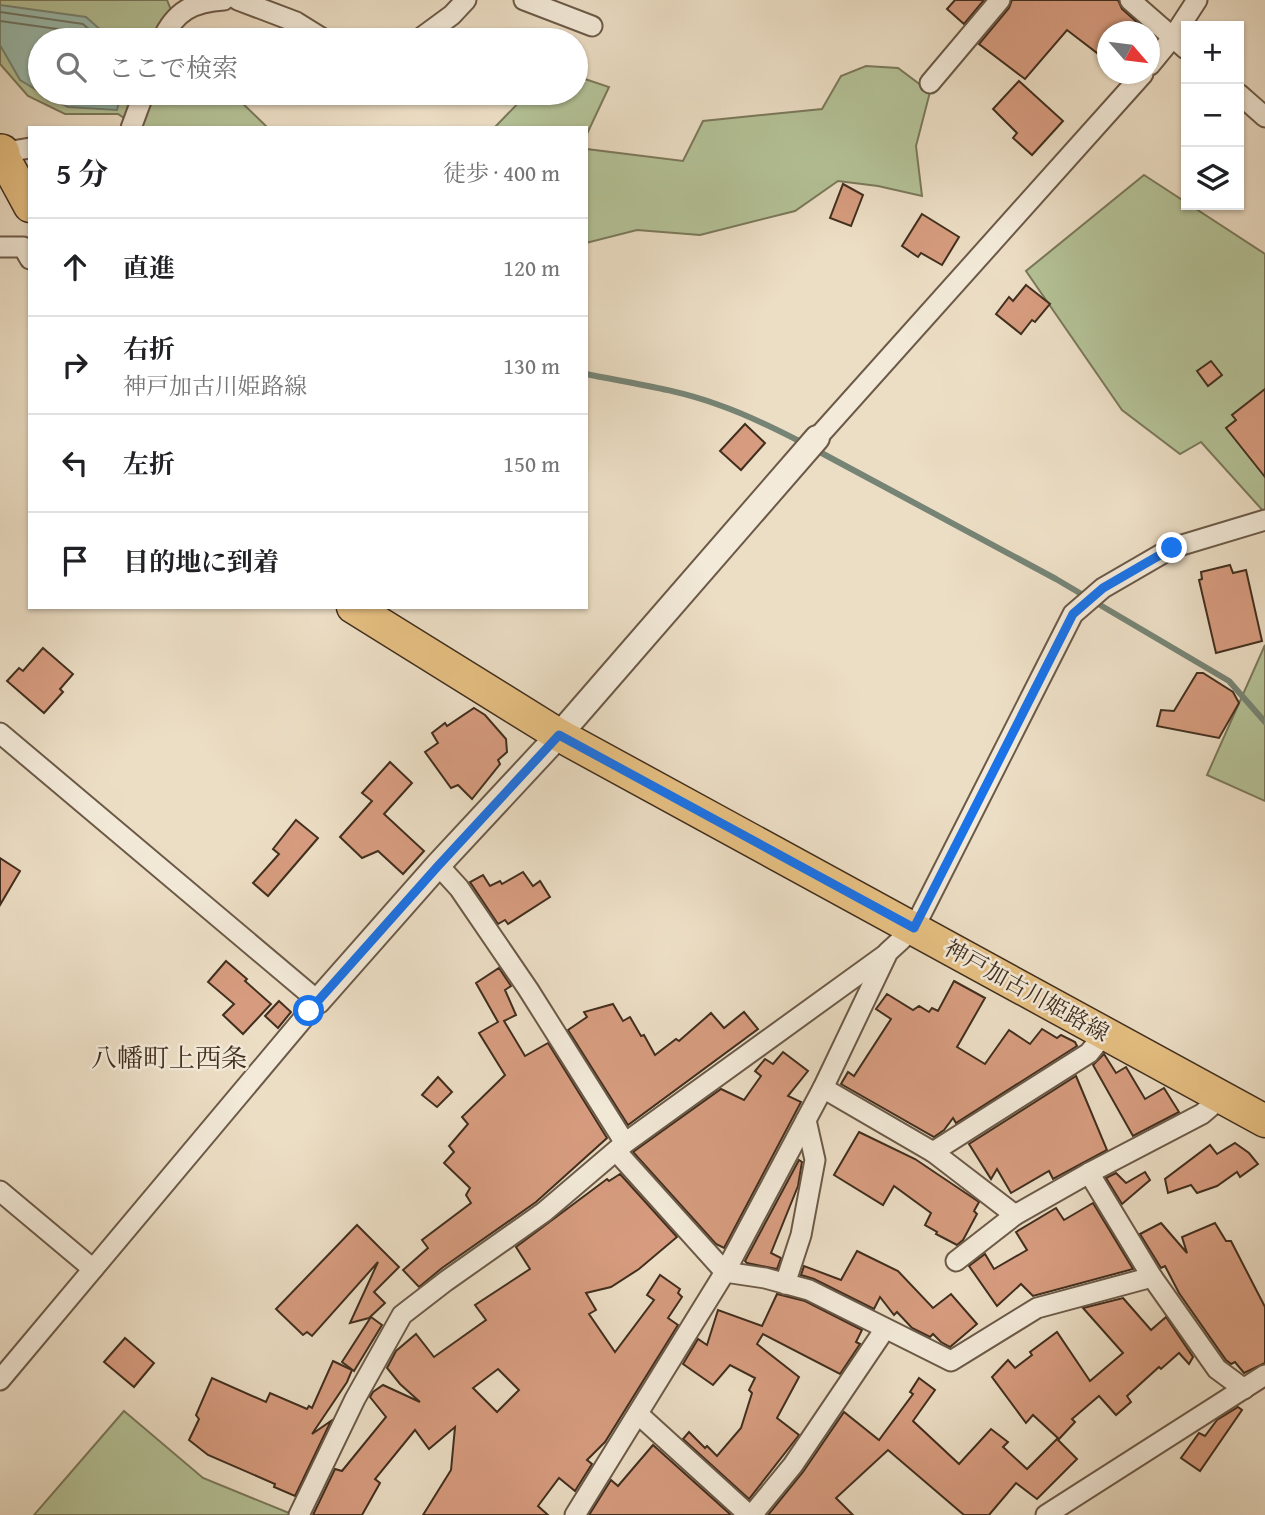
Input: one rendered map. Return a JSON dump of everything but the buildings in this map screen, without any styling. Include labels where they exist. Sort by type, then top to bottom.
[{"type":"main road","points":[[6,152],[28,202]]},
{"type":"main road","name":"神戸加古川姫路線","points":[[356,609],[559,735],[1265,1121]]},
{"type":"street","points":[[167,28],[182,12],[206,1],[224,0]]},
{"type":"street","points":[[238,0],[306,28]]},
{"type":"street","points":[[434,28],[466,0]]},
{"type":"street","points":[[524,0],[592,26]]},
{"type":"street","points":[[930,83],[1000,0]]},
{"type":"street","points":[[1130,0],[1180,43]]},
{"type":"street","points":[[1160,58],[1180,43],[1197,0]]},
{"type":"street","points":[[0,1380],[318,1001],[559,735],[817,438],[1134,84]]},
{"type":"street","points":[[1244,98],[1265,117]]},
{"type":"street","points":[[132,126],[140,105]]},
{"type":"street","points":[[0,247],[23,247],[28,256]]},
{"type":"street","points":[[299,1515],[355,1399],[402,1315],[544,1212],[620,1147],[888,952],[914,928],[1073,614],[1103,588],[1172,548],[1265,520]]},
{"type":"street","points":[[0,733],[318,1001]]},
{"type":"street","points":[[438,866],[459,888],[528,989],[620,1147],[725,1272],[810,1290],[951,1361],[1037,1308],[1152,1278]]},
{"type":"street","points":[[575,1515],[725,1272],[823,1088],[888,952]]},
{"type":"street","points":[[933,1152],[1089,1053],[1105,1033]]},
{"type":"street","points":[[823,1088],[933,1152],[1016,1214]]},
{"type":"street","points":[[956,1261],[1016,1214],[1202,1114],[1222,1097]]},
{"type":"street","points":[[785,1284],[801,1235],[814,1160],[806,1120]]},
{"type":"street","points":[[1089,1173],[1152,1278],[1217,1369],[1244,1389]]},
{"type":"street","points":[[0,1191],[93,1269]]},
{"type":"street","points":[[638,1415],[750,1515],[793,1465],[885,1329]]},
{"type":"street","points":[[1046,1515],[1265,1375]]},
{"type":"shaded area","points":[[0,0],[167,0],[178,28],[28,28],[28,96],[0,64]]},
{"type":"shaded area","points":[[866,66],[898,68],[930,92],[916,146],[922,196],[878,186],[838,181],[795,211],[700,235],[637,230],[588,242],[588,149],[683,161],[703,121],[822,109],[841,76]]},
{"type":"shaded area","points":[[588,80],[609,87],[588,132],[588,126],[496,126],[516,105],[588,105]]},
{"type":"shaded area","points":[[46,105],[244,105],[266,126],[136,126],[118,114],[65,114]]},
{"type":"shaded area","points":[[1144,175],[1181,199],[1181,210],[1198,210],[1265,254],[1265,513],[1201,442],[1180,454],[1122,410],[1026,271]]},
{"type":"shaded area","points":[[1265,645],[1265,801],[1207,775]]},
{"type":"shaded area","points":[[124,1411],[203,1478],[289,1515],[34,1515]]},
{"type":"water","points":[[0,5],[86,17],[98,28],[28,28],[28,85],[20,80],[0,45]]},
{"type":"water","points":[[64,105],[118,105],[117,110]]},
{"type":"waterway","points":[[588,374],[703,399],[803,443]]},
{"type":"waterway","points":[[816,450],[1056,579],[1229,681],[1265,722]]},
{"type":"district","name":"八幡町上西条","points":[[169,1057]]},
{"type":"route","points":[[309,1011],[559,735],[914,928],[1073,614],[1103,588],[1172,548]]}]
